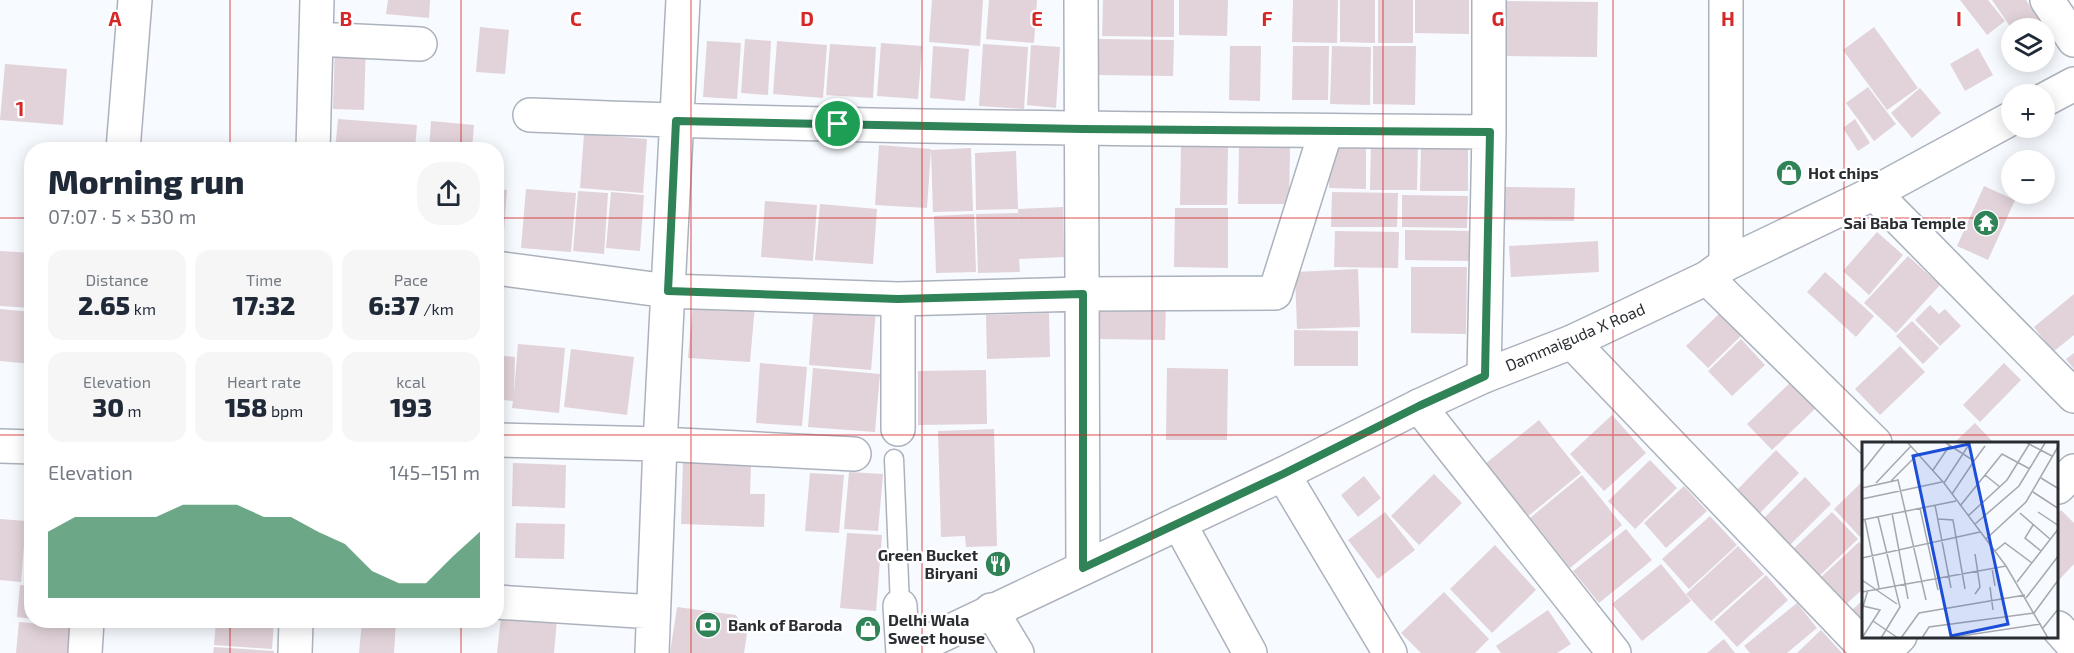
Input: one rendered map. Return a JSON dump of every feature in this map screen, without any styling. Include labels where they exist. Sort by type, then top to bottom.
[{"type":"street","points":[[124,142],[135,0]]},
{"type":"street","points":[[313,142],[317,0]]},
{"type":"street","points":[[652,653],[660,444],[683,0]]},
{"type":"street","points":[[1081,0],[1083,568]]},
{"type":"street","points":[[1485,376],[1490,132],[1489,0]]},
{"type":"street","points":[[1726,0],[1716,271],[1874,442]]},
{"type":"street","points":[[2047,0],[2074,40]]},
{"type":"street","points":[[316,39],[420,44]]},
{"type":"street","points":[[2055,94],[2074,84]]},
{"type":"street","points":[[530,115],[676,121],[1082,129],[1490,132]]},
{"type":"street","name":"Dammaiguda X Road","points":[[903,653],[1283,474],[1419,406],[1485,376],[1572,342],[1874,193],[2001,124]]},
{"type":"street","points":[[504,269],[668,291],[898,299],[1083,294],[1275,293],[1326,131]]},
{"type":"street","points":[[1874,193],[2074,396]]},
{"type":"street","points":[[896,444],[898,299]]},
{"type":"street","points":[[1572,342],[1870,653]]},
{"type":"street","points":[[1419,406],[1614,653]]},
{"type":"street","points":[[504,440],[660,444],[854,454]]},
{"type":"street","points":[[0,446],[24,447]]},
{"type":"street","points":[[2059,486],[2074,471]]},
{"type":"street","points":[[1283,474],[1390,653]]},
{"type":"street","points":[[1179,523],[1250,653]]},
{"type":"street","points":[[504,603],[653,612]]},
{"type":"street","points":[[900,606],[903,653]]},
{"type":"street","points":[[991,610],[1017,653]]},
{"type":"street","points":[[85,653],[87,628]]},
{"type":"street","points":[[295,653],[296,628]]},
{"type":"street","points":[[2059,629],[2074,646]]},
{"type":"street","points":[[1883,653],[1898,638]]},
{"type":"lane","points":[[896,444],[900,606]]},
{"type":"building","points":[[388,0],[430,0],[429,18],[386,14]]},
{"type":"building","points":[[932,0],[983,0],[980,46],[929,42]]},
{"type":"building","points":[[989,0],[1037,0],[1034,43],[986,39]]},
{"type":"building","points":[[1103,0],[1174,0],[1174,37],[1102,36]]},
{"type":"building","points":[[1179,0],[1228,0],[1227,36],[1179,35]]},
{"type":"building","points":[[1293,0],[1338,0],[1337,43],[1292,42]]},
{"type":"building","points":[[1340,0],[1375,0],[1375,43],[1340,42]]},
{"type":"building","points":[[1378,0],[1413,0],[1413,43],[1378,43]]},
{"type":"building","points":[[1415,0],[1469,0],[1469,34],[1415,33]]},
{"type":"building","points":[[1960,0],[1988,0],[2003,18],[2001,24],[1987,35]]},
{"type":"building","points":[[1992,0],[2026,0],[2038,18],[2004,18]]},
{"type":"building","points":[[1505,1],[1598,2],[1597,57],[1504,56]]},
{"type":"building","points":[[480,27],[509,30],[505,74],[476,72]]},
{"type":"building","points":[[1874,27],[1918,88],[1887,110],[1843,50]]},
{"type":"building","points":[[745,39],[771,41],[768,95],[741,93]]},
{"type":"building","points":[[1099,39],[1174,40],[1173,76],[1099,75]]},
{"type":"building","points":[[335,41],[366,42],[364,110],[333,109]]},
{"type":"building","points":[[707,41],[741,43],[737,99],[703,97]]},
{"type":"building","points":[[777,41],[827,45],[823,98],[773,94]]},
{"type":"building","points":[[881,43],[922,46],[918,99],[877,96]]},
{"type":"building","points":[[830,44],[876,47],[873,98],[826,95]]},
{"type":"building","points":[[983,44],[1028,47],[1024,109],[979,106]]},
{"type":"building","points":[[1031,45],[1060,47],[1056,108],[1027,105]]},
{"type":"building","points":[[933,46],[969,49],[965,101],[930,98]]},
{"type":"building","points":[[1230,46],[1261,46],[1260,101],[1229,100]]},
{"type":"building","points":[[1293,46],[1329,46],[1328,100],[1292,100]]},
{"type":"building","points":[[1332,46],[1371,47],[1370,105],[1330,104]]},
{"type":"building","points":[[1373,46],[1416,46],[1415,105],[1373,104]]},
{"type":"building","points":[[1978,48],[1993,75],[1965,91],[1950,64]]},
{"type":"building","points":[[5,64],[67,69],[63,125],[0,120]]},
{"type":"building","points":[[1868,87],[1896,124],[1874,141],[1846,103]]},
{"type":"building","points":[[1920,88],[1941,113],[1912,138],[1891,113]]},
{"type":"building","points":[[338,119],[417,125],[416,142],[336,142]]},
{"type":"building","points":[[1855,119],[1870,143],[1858,151],[1843,128]]},
{"type":"building","points":[[431,121],[474,125],[473,142],[430,142]]},
{"type":"building","points":[[584,134],[647,139],[643,193],[580,188]]},
{"type":"building","points":[[1329,142],[1366,142],[1366,189],[1329,188]]},
{"type":"building","points":[[1371,143],[1418,144],[1417,190],[1370,190]]},
{"type":"building","points":[[879,145],[931,149],[927,208],[875,205]]},
{"type":"building","points":[[1181,146],[1228,147],[1227,205],[1180,205]]},
{"type":"building","points":[[1239,147],[1290,148],[1289,204],[1238,204]]},
{"type":"building","points":[[1421,147],[1468,148],[1468,191],[1420,191]]},
{"type":"building","points":[[971,148],[973,211],[933,212],[931,150]]},
{"type":"building","points":[[1016,151],[1018,209],[976,210],[975,153]]},
{"type":"building","name":"Sai Baba Temple","points":[[1984,186],[2001,194],[2001,204],[2013,204],[1988,260],[1957,246]]},
{"type":"building","points":[[1503,187],[1575,188],[1574,221],[1502,220]]},
{"type":"building","points":[[526,189],[576,193],[571,252],[521,248]]},
{"type":"building","points":[[504,190],[507,190],[504,230]]},
{"type":"building","points":[[578,191],[608,193],[604,254],[573,251]]},
{"type":"building","points":[[611,192],[644,195],[640,251],[606,248]]},
{"type":"building","points":[[1332,192],[1398,193],[1397,227],[1331,227]]},
{"type":"building","points":[[1402,195],[1468,196],[1467,228],[1402,227]]},
{"type":"building","points":[[765,201],[817,205],[813,261],[761,257]]},
{"type":"building","points":[[820,204],[877,209],[873,264],[815,260]]},
{"type":"building","points":[[1063,207],[1064,257],[1019,259],[1020,272],[978,273],[976,214],[1018,213],[1019,230],[1018,209]]},
{"type":"building","points":[[1175,208],[1228,208],[1228,268],[1174,267]]},
{"type":"building","points":[[974,214],[976,272],[936,273],[934,216]]},
{"type":"building","points":[[1405,230],[1470,231],[1470,261],[1405,260]]},
{"type":"building","points":[[1335,231],[1399,232],[1398,268],[1334,267]]},
{"type":"building","points":[[1877,232],[1903,255],[1869,295],[1843,271]]},
{"type":"building","points":[[1598,241],[1599,272],[1511,277],[1509,246]]},
{"type":"building","points":[[0,251],[24,252],[24,308],[0,306]]},
{"type":"building","points":[[1908,256],[1940,285],[1896,333],[1864,303]]},
{"type":"building","points":[[1411,267],[1467,267],[1466,334],[1411,333]]},
{"type":"building","points":[[1358,269],[1360,327],[1297,329],[1295,272]]},
{"type":"building","points":[[1825,272],[1874,316],[1856,337],[1807,292]]},
{"type":"building","points":[[2074,294],[2074,335],[2053,352],[2034,327]]},
{"type":"building","points":[[723,302],[755,305],[750,362],[688,358],[693,303],[722,306],[722,315]]},
{"type":"building","points":[[814,304],[876,310],[871,370],[809,365]]},
{"type":"building","points":[[1100,305],[1166,305],[1165,340],[1100,339]]},
{"type":"building","points":[[1930,305],[1939,314],[1945,309],[1961,326],[1940,346],[1915,320]]},
{"type":"building","points":[[1725,308],[1746,331],[1708,368],[1686,346]]},
{"type":"building","points":[[0,309],[24,311],[24,363],[0,361]]},
{"type":"building","points":[[1049,313],[1050,357],[987,359],[986,315]]},
{"type":"building","points":[[1912,321],[1939,348],[1923,364],[1896,336]]},
{"type":"building","points":[[1294,330],[1358,331],[1358,366],[1294,366]]},
{"type":"building","points":[[1741,339],[1765,365],[1732,396],[1708,371]]},
{"type":"building","points":[[518,344],[565,348],[559,413],[512,408],[513,401],[504,400],[504,356],[515,357],[514,393]]},
{"type":"building","points":[[1900,346],[1925,372],[1880,415],[1855,389]]},
{"type":"building","points":[[571,349],[634,357],[627,415],[564,407]]},
{"type":"building","points":[[2074,353],[2074,369],[2066,359]]},
{"type":"building","points":[[760,363],[807,367],[802,426],[756,423]]},
{"type":"building","points":[[2004,363],[2021,380],[1980,422],[1963,405]]},
{"type":"building","points":[[813,368],[880,374],[875,432],[808,427]]},
{"type":"building","points":[[1167,368],[1228,369],[1227,440],[1166,440]]},
{"type":"building","points":[[986,370],[987,424],[918,425],[918,371]]},
{"type":"building","points":[[1794,379],[1819,405],[1772,450],[1747,424]]},
{"type":"building","points":[[1612,415],[1646,453],[1604,491],[1570,454]]},
{"type":"building","points":[[1539,420],[1581,473],[1521,522],[1479,469]]},
{"type":"building","points":[[1975,423],[1993,442],[1955,442]]},
{"type":"building","points":[[994,429],[997,546],[966,547],[965,536],[941,537],[938,431]]},
{"type":"building","points":[[1776,450],[1799,473],[1760,513],[1737,490]]},
{"type":"building","points":[[1650,460],[1677,488],[1635,529],[1608,501]]},
{"type":"building","points":[[683,462],[751,464],[750,494],[765,494],[764,527],[681,524]]},
{"type":"building","points":[[513,463],[566,465],[565,508],[512,506]]},
{"type":"building","points":[[849,472],[883,474],[878,531],[844,529]]},
{"type":"building","points":[[810,473],[844,475],[839,533],[805,531]]},
{"type":"building","points":[[1434,474],[1462,503],[1419,545],[1391,516]]},
{"type":"building","points":[[1582,475],[1622,525],[1570,568],[1530,518]]},
{"type":"building","points":[[1364,476],[1381,498],[1358,517],[1341,495]]},
{"type":"building","points":[[1805,477],[1831,504],[1786,549],[1760,522]]},
{"type":"building","points":[[1862,482],[1862,535],[1860,537],[1834,509]]},
{"type":"building","points":[[1684,486],[1707,511],[1666,548],[1644,523]]},
{"type":"building","points":[[2061,510],[2074,523],[2074,564],[2059,580],[2059,512]]},
{"type":"building","points":[[1385,512],[1415,550],[1378,579],[1348,540]]},
{"type":"building","points":[[1832,512],[1858,539],[1813,582],[1787,555]]},
{"type":"building","points":[[1710,516],[1737,545],[1689,589],[1662,559]]},
{"type":"building","points":[[0,519],[24,521],[21,582],[0,580]]},
{"type":"building","points":[[516,523],[565,524],[564,559],[515,558]]},
{"type":"building","points":[[1626,529],[1652,560],[1599,603],[1573,571]]},
{"type":"building","points":[[847,533],[882,535],[876,611],[840,608]]},
{"type":"building","points":[[1859,542],[1862,545],[1862,590],[1844,606],[1819,579]]},
{"type":"building","points":[[1495,545],[1536,590],[1492,633],[1450,589]]},
{"type":"building","points":[[1738,546],[1764,574],[1711,621],[1686,594]]},
{"type":"building","points":[[1661,564],[1691,601],[1642,641],[1612,604]]},
{"type":"building","points":[[1766,575],[1788,600],[1737,647],[1714,622]]},
{"type":"building","points":[[20,585],[24,585],[24,618],[17,617]]},
{"type":"building","points":[[1444,592],[1489,639],[1475,653],[1421,653],[1401,633]]},
{"type":"building","points":[[1862,601],[1862,621],[1852,610]]},
{"type":"building","points":[[1797,603],[1817,628],[1787,653],[1750,653],[1744,646]]},
{"type":"building","name":"Bank of Baroda","points":[[677,607],[736,615],[747,634],[744,653],[670,653]]},
{"type":"building","points":[[1548,610],[1571,644],[1557,653],[1501,653],[1496,646]]},
{"type":"building","points":[[504,616],[557,620],[554,653],[497,653],[500,628],[504,628]]},
{"type":"building","points":[[19,622],[24,622],[24,628],[72,628],[70,653],[16,653]]},
{"type":"building","points":[[215,628],[274,628],[272,649],[214,645]]},
{"type":"building","points":[[361,628],[396,628],[394,653],[359,653]]},
{"type":"building","points":[[1821,630],[1842,653],[1797,653]]},
{"type":"building","points":[[1724,639],[1735,653],[1707,653]]},
{"type":"building","points":[[214,647],[274,651],[274,653],[213,653]]},
{"type":"place","name":"Hot chips","points":[[1789,173]]},
{"type":"place","name":"Sai Baba Temple","points":[[1986,223]]},
{"type":"place","name":"Green Bucket Biryani","points":[[998,564]]},
{"type":"place","name":"Bank of Baroda","points":[[708,625]]},
{"type":"place","name":"Delhi Wala Sweet house","points":[[868,629]]},
{"type":"route","points":[[676,121],[838,124],[1082,129],[1490,132],[1485,376],[1083,568],[1083,294],[898,299],[668,291],[676,121]]}]
